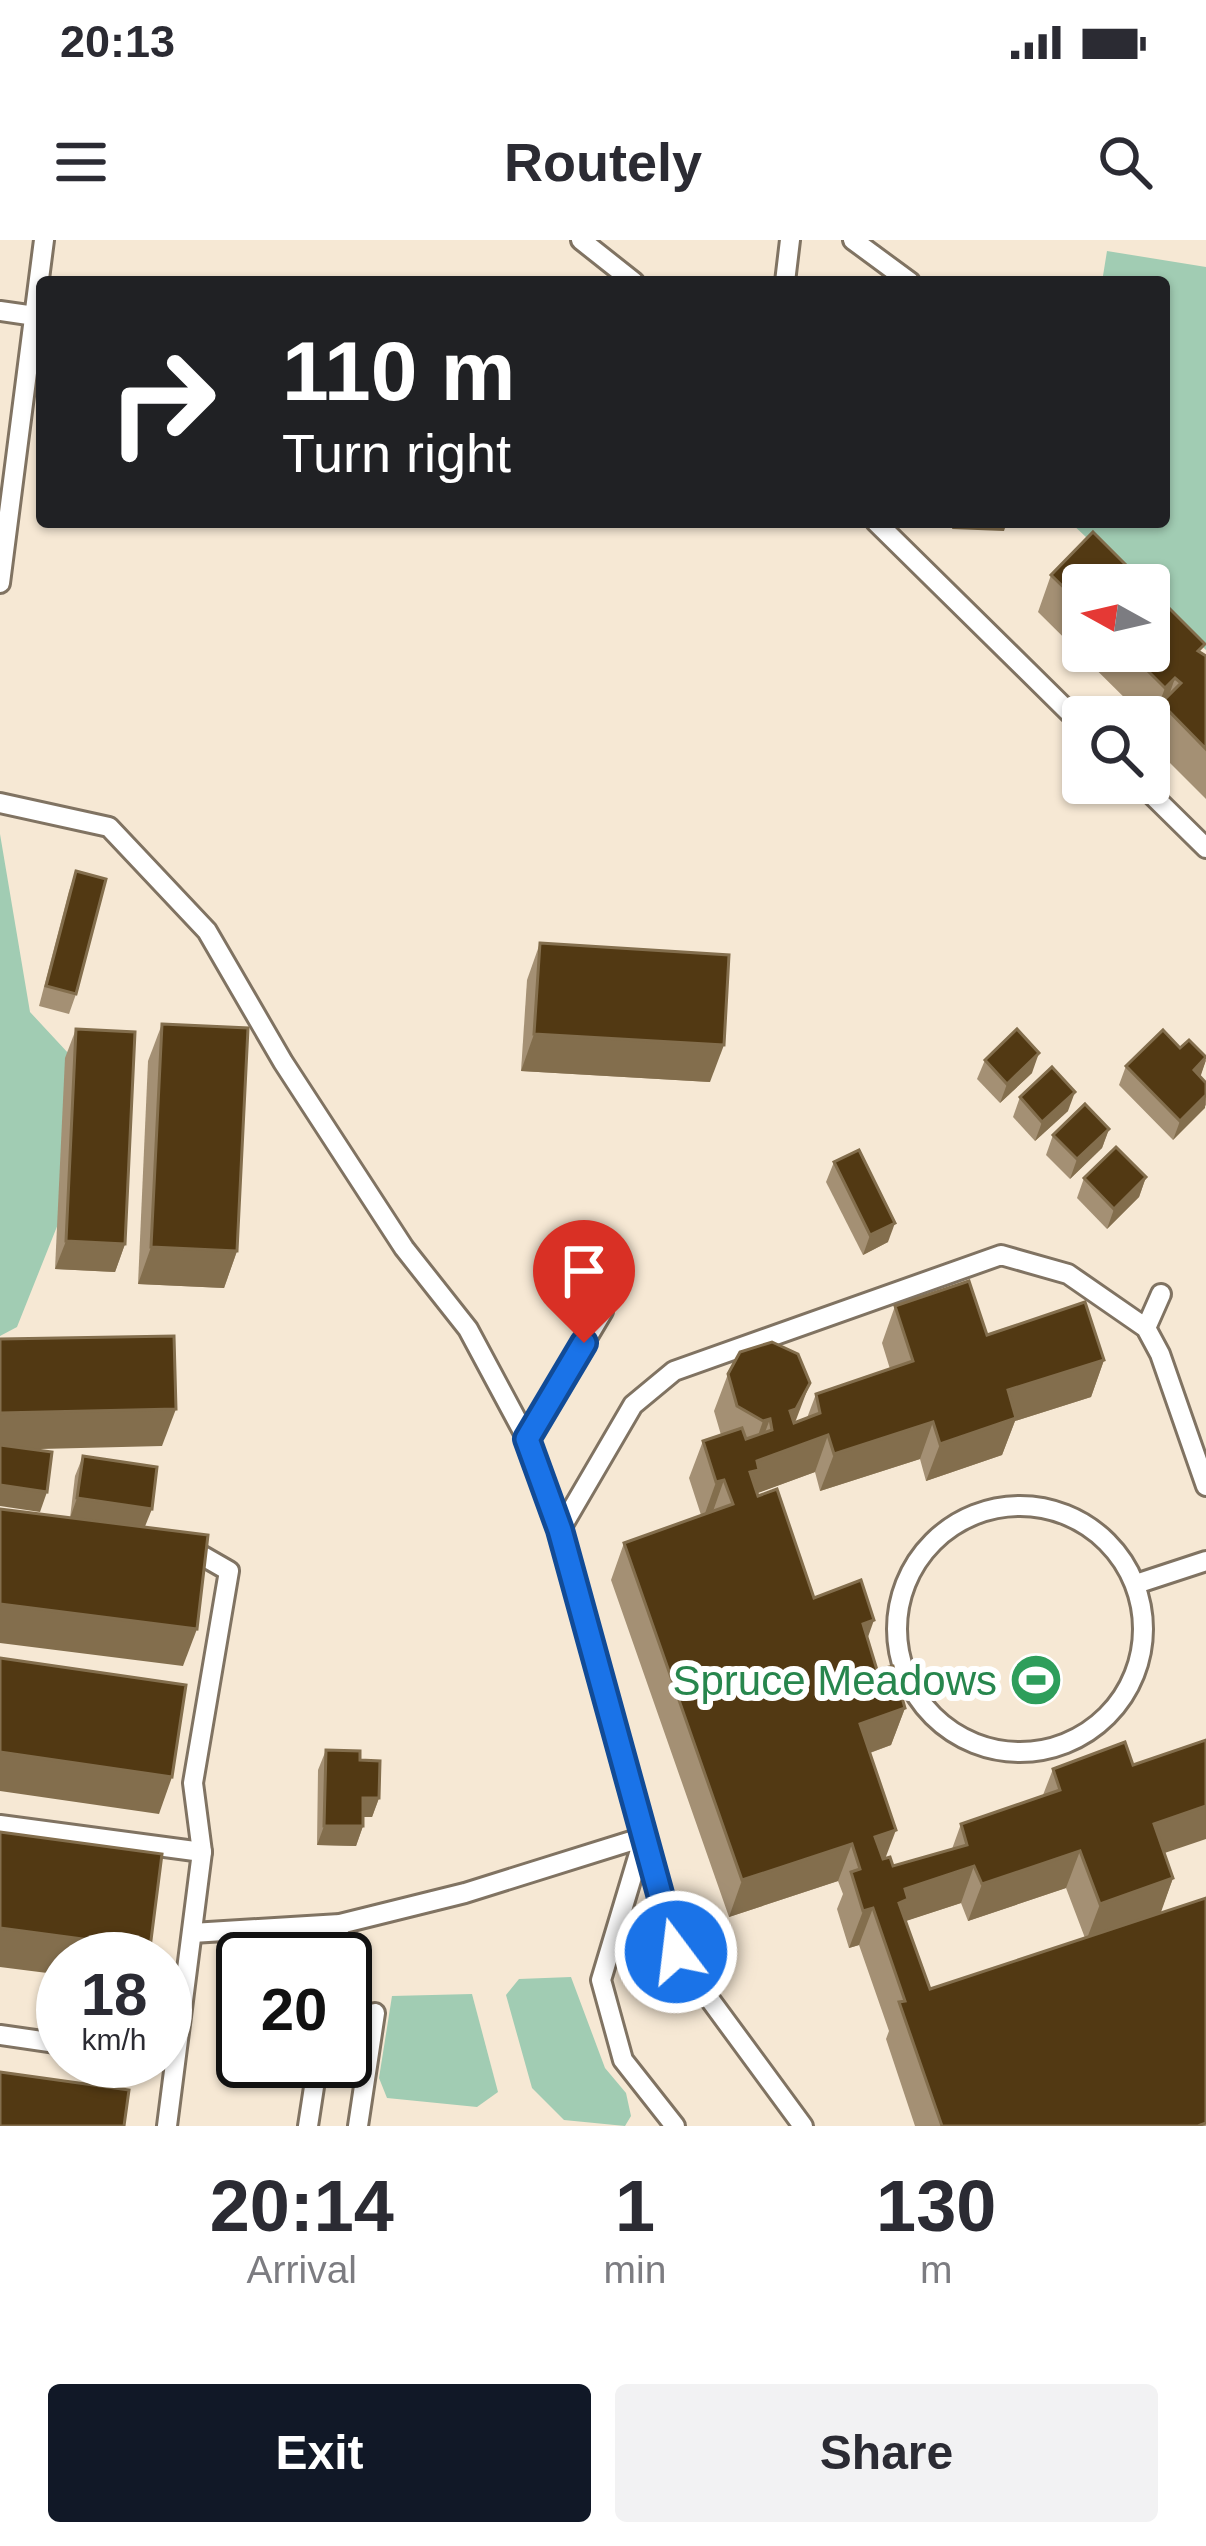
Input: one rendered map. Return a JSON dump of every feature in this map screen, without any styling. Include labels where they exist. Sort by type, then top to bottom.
[{"type":"lane","points":[[41,276],[44,240]]},
{"type":"lane","points":[[581,240],[626,276]]},
{"type":"lane","points":[[786,276],[790,240]]},
{"type":"lane","points":[[853,240],[902,276]]},
{"type":"lane","points":[[0,310],[36,317]]},
{"type":"lane","points":[[0,583],[36,331]]},
{"type":"lane","points":[[882,528],[1062,705]]},
{"type":"lane","points":[[0,803],[109,827],[207,931],[283,1062],[404,1248],[469,1329],[527,1439],[560,1530],[676,1952],[803,2126]]},
{"type":"lane","points":[[1162,804],[1206,848]]},
{"type":"lane","points":[[560,1530],[633,1405],[674,1370],[1000,1256],[1069,1274],[1146,1328],[1160,1354],[1206,1486]]},
{"type":"lane","points":[[1146,1328],[1161,1294]]},
{"type":"lane","points":[[527,1439],[603,1311]]},
{"type":"lane","points":[[1013,1505],[1052,1509],[1087,1524],[1116,1550],[1136,1584],[1144,1626],[1138,1668],[1118,1706],[1086,1735],[1047,1751],[1004,1753],[964,1740],[929,1714],[906,1678],[896,1636],[900,1598],[916,1562],[942,1533],[976,1513],[1013,1505]]},
{"type":"lane","points":[[159,1541],[182,1544],[229,1570],[194,1783],[202,1852],[192,1933],[340,1924],[465,1893],[644,1837]]},
{"type":"lane","points":[[1136,1584],[1206,1561]]},
{"type":"lane","points":[[184,1700],[207,1703]]},
{"type":"lane","points":[[0,1826],[202,1852]]},
{"type":"lane","points":[[644,1837],[601,1980],[623,2060],[675,2126]]},
{"type":"lane","points":[[339,1932],[340,1924]]},
{"type":"lane","points":[[358,2126],[375,2013]]},
{"type":"lane","points":[[0,2036],[36,2041]]},
{"type":"lane","points":[[167,2126],[169,2088]]},
{"type":"lane","points":[[308,2126],[314,2088]]},
{"type":"green space","points":[[1107,251],[1206,267],[1206,650],[1170,616],[1170,564],[1115,564],[1076,528],[1170,528],[1170,276],[1103,276]]},
{"type":"green space","points":[[0,834],[30,1012],[69,1054],[60,1219],[17,1327],[0,1336]]},
{"type":"green space","points":[[571,1977],[605,2068],[626,2093],[631,2116],[625,2126],[564,2120],[532,2088],[506,1995],[519,1979]]},
{"type":"green space","points":[[472,1994],[498,2092],[477,2107],[387,2098],[379,2078],[392,1996]]},
{"type":"building","points":[[1093,532],[1125,564],[1062,564],[1062,586],[1051,575]]},
{"type":"building","points":[[1170,609],[1205,644],[1198,651],[1206,656],[1206,749],[1170,712],[1168,696],[1181,683],[1175,678],[1165,688],[1149,672],[1170,672]]},
{"type":"building","points":[[76,871],[106,879],[76,994],[46,986]]},
{"type":"building","points":[[540,943],[729,955],[724,1045],[534,1034]]},
{"type":"building","points":[[162,1024],[248,1028],[237,1251],[151,1247]]},
{"type":"building","points":[[76,1029],[135,1032],[125,1244],[66,1241]]},
{"type":"building","points":[[1017,1029],[1039,1053],[1007,1084],[985,1060]]},
{"type":"building","points":[[1163,1030],[1180,1048],[1189,1040],[1206,1057],[1194,1070],[1206,1083],[1206,1095],[1180,1121],[1126,1066]]},
{"type":"building","points":[[1052,1067],[1075,1092],[1042,1122],[1020,1097]]},
{"type":"building","points":[[1085,1104],[1109,1129],[1077,1159],[1053,1135]]},
{"type":"building","points":[[1116,1147],[1146,1177],[1114,1209],[1084,1178]]},
{"type":"building","points":[[859,1150],[895,1223],[870,1235],[834,1162]]},
{"type":"building","points":[[969,1281],[987,1335],[1085,1302],[1104,1360],[1008,1390],[1016,1418],[940,1444],[933,1422],[834,1454],[828,1435],[757,1461],[759,1470],[750,1472],[758,1496],[777,1489],[814,1598],[861,1580],[874,1620],[863,1624],[877,1670],[893,1666],[905,1708],[860,1724],[896,1830],[875,1837],[883,1859],[890,1857],[893,1866],[967,1845],[961,1824],[1060,1790],[1053,1769],[1125,1742],[1133,1765],[1206,1740],[1206,1806],[1154,1824],[1173,1878],[1100,1904],[1080,1851],[982,1884],[974,1866],[905,1889],[908,1899],[899,1903],[930,1989],[1206,1898],[1206,2123],[1198,2126],[942,2126],[873,1908],[863,1911],[851,1872],[860,1869],[852,1844],[742,1880],[624,1543],[733,1504],[724,1480],[716,1482],[703,1441],[742,1428],[746,1439],[772,1430],[770,1419],[763,1421],[737,1406],[728,1374],[740,1352],[772,1342],[798,1354],[810,1383],[796,1409],[790,1411],[794,1423],[820,1413],[816,1394],[913,1361],[895,1306]]},
{"type":"building","points":[[174,1336],[176,1409],[0,1413],[0,1339]]},
{"type":"building","points":[[0,1445],[52,1452],[47,1492],[0,1485]]},
{"type":"building","points":[[83,1456],[157,1467],[152,1509],[77,1498]]},
{"type":"building","points":[[0,1509],[208,1535],[197,1629],[0,1604]]},
{"type":"building","points":[[0,1658],[186,1685],[172,1777],[0,1752]]},
{"type":"building","points":[[326,1750],[360,1751],[360,1760],[380,1761],[379,1798],[363,1798],[363,1826],[324,1826]]},
{"type":"building","points":[[0,1832],[162,1854],[152,1932],[36,1933],[0,1928]]},
{"type":"building","points":[[0,2072],[36,2077],[36,2088],[129,2090],[124,2126],[0,2126]]},
{"type":"place","name":"Spruce Meadows","points":[[1036,1680]]},
{"type":"route","points":[[584,1343],[527,1439],[560,1530],[676,1952]]}]
